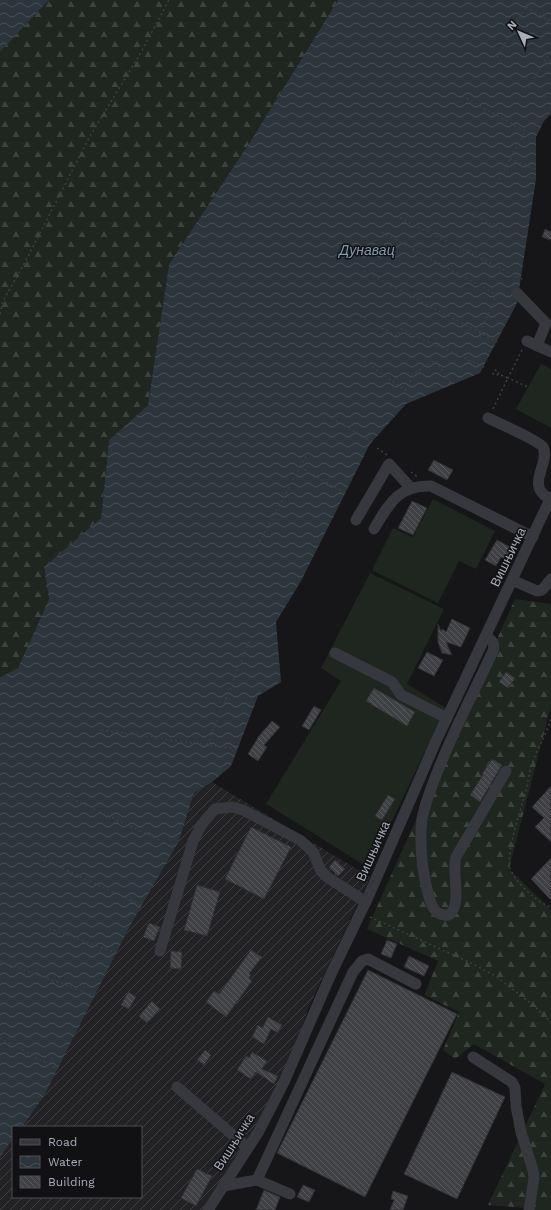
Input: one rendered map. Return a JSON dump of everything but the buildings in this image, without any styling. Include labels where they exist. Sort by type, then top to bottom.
[{"type":"street","points":[[517,293],[546,323],[537,346]]},
{"type":"street","points":[[527,341],[551,352]]},
{"type":"street","points":[[488,418],[551,449]]},
{"type":"street","points":[[540,444],[544,448],[545,453],[539,486],[540,491],[544,496],[551,498]]},
{"type":"street","points":[[356,520],[389,464],[411,488]]},
{"type":"street","points":[[374,529],[387,506],[402,492],[411,488],[431,486],[533,537]]},
{"type":"street","name":"Вишњичка","points":[[208,1210],[248,1148],[284,1082],[331,974],[366,902],[436,741],[551,498]]},
{"type":"street","points":[[512,580],[537,591],[542,590],[551,579]]},
{"type":"street","points":[[486,636],[494,644],[493,651],[444,756],[427,799],[422,819],[421,850],[423,874],[431,902],[436,912],[441,915],[449,915],[454,908],[456,900],[454,868],[456,857],[506,772]]},
{"type":"street","points":[[335,653],[392,682],[401,695],[447,718]]},
{"type":"street","points":[[160,951],[193,841],[202,824],[215,809],[232,807],[243,810],[300,840],[313,852],[321,871],[327,877],[366,902]]},
{"type":"street","points":[[256,1180],[353,972],[362,962],[368,959],[416,984]]},
{"type":"street","points":[[473,1057],[506,1077],[512,1082],[515,1088],[518,1116],[534,1178],[529,1210]]},
{"type":"street","points":[[177,1087],[248,1148]]},
{"type":"street","points":[[223,1186],[256,1180],[290,1194]]},
{"type":"path","points":[[0,314],[4,301],[90,136],[140,54],[169,0]]},
{"type":"path","points":[[497,57],[530,0]]},
{"type":"path","points":[[526,7],[551,22]]},
{"type":"path","points":[[529,87],[551,51]]},
{"type":"path","points":[[462,96],[525,131],[496,185]]},
{"type":"path","points":[[510,159],[536,169]]},
{"type":"path","points":[[472,214],[502,230]]},
{"type":"path","points":[[400,218],[522,279]]},
{"type":"path","points":[[382,232],[496,295],[479,333]]},
{"type":"path","points":[[364,271],[496,342]]},
{"type":"path","points":[[355,314],[397,336],[401,329],[484,366]]},
{"type":"path","points":[[488,418],[527,341]]},
{"type":"path","points":[[364,361],[405,390],[417,371],[435,360],[452,385]]},
{"type":"path","points":[[491,376],[495,369],[499,372],[498,374]]},
{"type":"path","points":[[493,374],[498,374],[528,387]]},
{"type":"path","points":[[323,413],[372,442]]},
{"type":"path","points":[[257,546],[310,449]]},
{"type":"path","points":[[300,467],[345,493]]},
{"type":"path","points":[[207,745],[251,637]]},
{"type":"path","points":[[551,719],[532,764],[516,824],[510,867],[519,882],[536,899],[551,907]]},
{"type":"path","points":[[101,730],[237,750]]},
{"type":"path","points":[[67,796],[175,848]]},
{"type":"path","points":[[44,860],[142,906]]},
{"type":"path","points":[[361,913],[469,962],[497,977],[551,1022]]},
{"type":"path","points":[[35,923],[116,953]]},
{"type":"path","points":[[0,961],[95,996]]},
{"type":"path","points":[[0,1038],[58,1069]]},
{"type":"shaded area","points":[[212,782],[370,877],[308,1009],[290,1062],[253,1136],[206,1210],[0,1210],[0,1157],[12,1140],[12,1198],[142,1198],[142,1126],[23,1126],[44,1096],[130,926],[179,841],[194,793]]},
{"type":"green space","points":[[49,0],[338,0],[250,142],[169,264],[148,405],[109,440],[101,518],[44,567],[49,599],[18,668],[0,677],[0,52]]},
{"type":"green space","points":[[541,364],[551,369],[551,428],[516,409]]},
{"type":"green space","points":[[433,499],[495,531],[476,569],[459,561],[438,603],[372,570],[393,528],[413,537]]},
{"type":"green space","points":[[370,573],[444,609],[407,684],[446,708],[369,868],[266,804],[341,681],[321,668]]},
{"type":"green space","points":[[515,599],[551,604],[551,706],[509,869],[551,910],[551,1210],[532,1210],[528,1208],[488,1205],[545,1084],[474,1044],[455,1059],[443,1050],[459,1012],[424,995],[438,961],[367,929]]},
{"type":"water","points":[[0,0],[49,0],[0,52]]},
{"type":"water","name":"Дунавац","points":[[338,0],[551,0],[551,110],[550,115],[544,121],[536,137],[536,179],[517,303],[480,373],[406,404],[370,444],[301,581],[276,622],[281,682],[258,696],[231,766],[212,782],[194,793],[179,841],[130,926],[44,1096],[23,1126],[12,1126],[12,1140],[0,1157],[0,677],[18,668],[49,599],[44,567],[101,518],[109,440],[148,405],[169,264],[250,142]]}]
